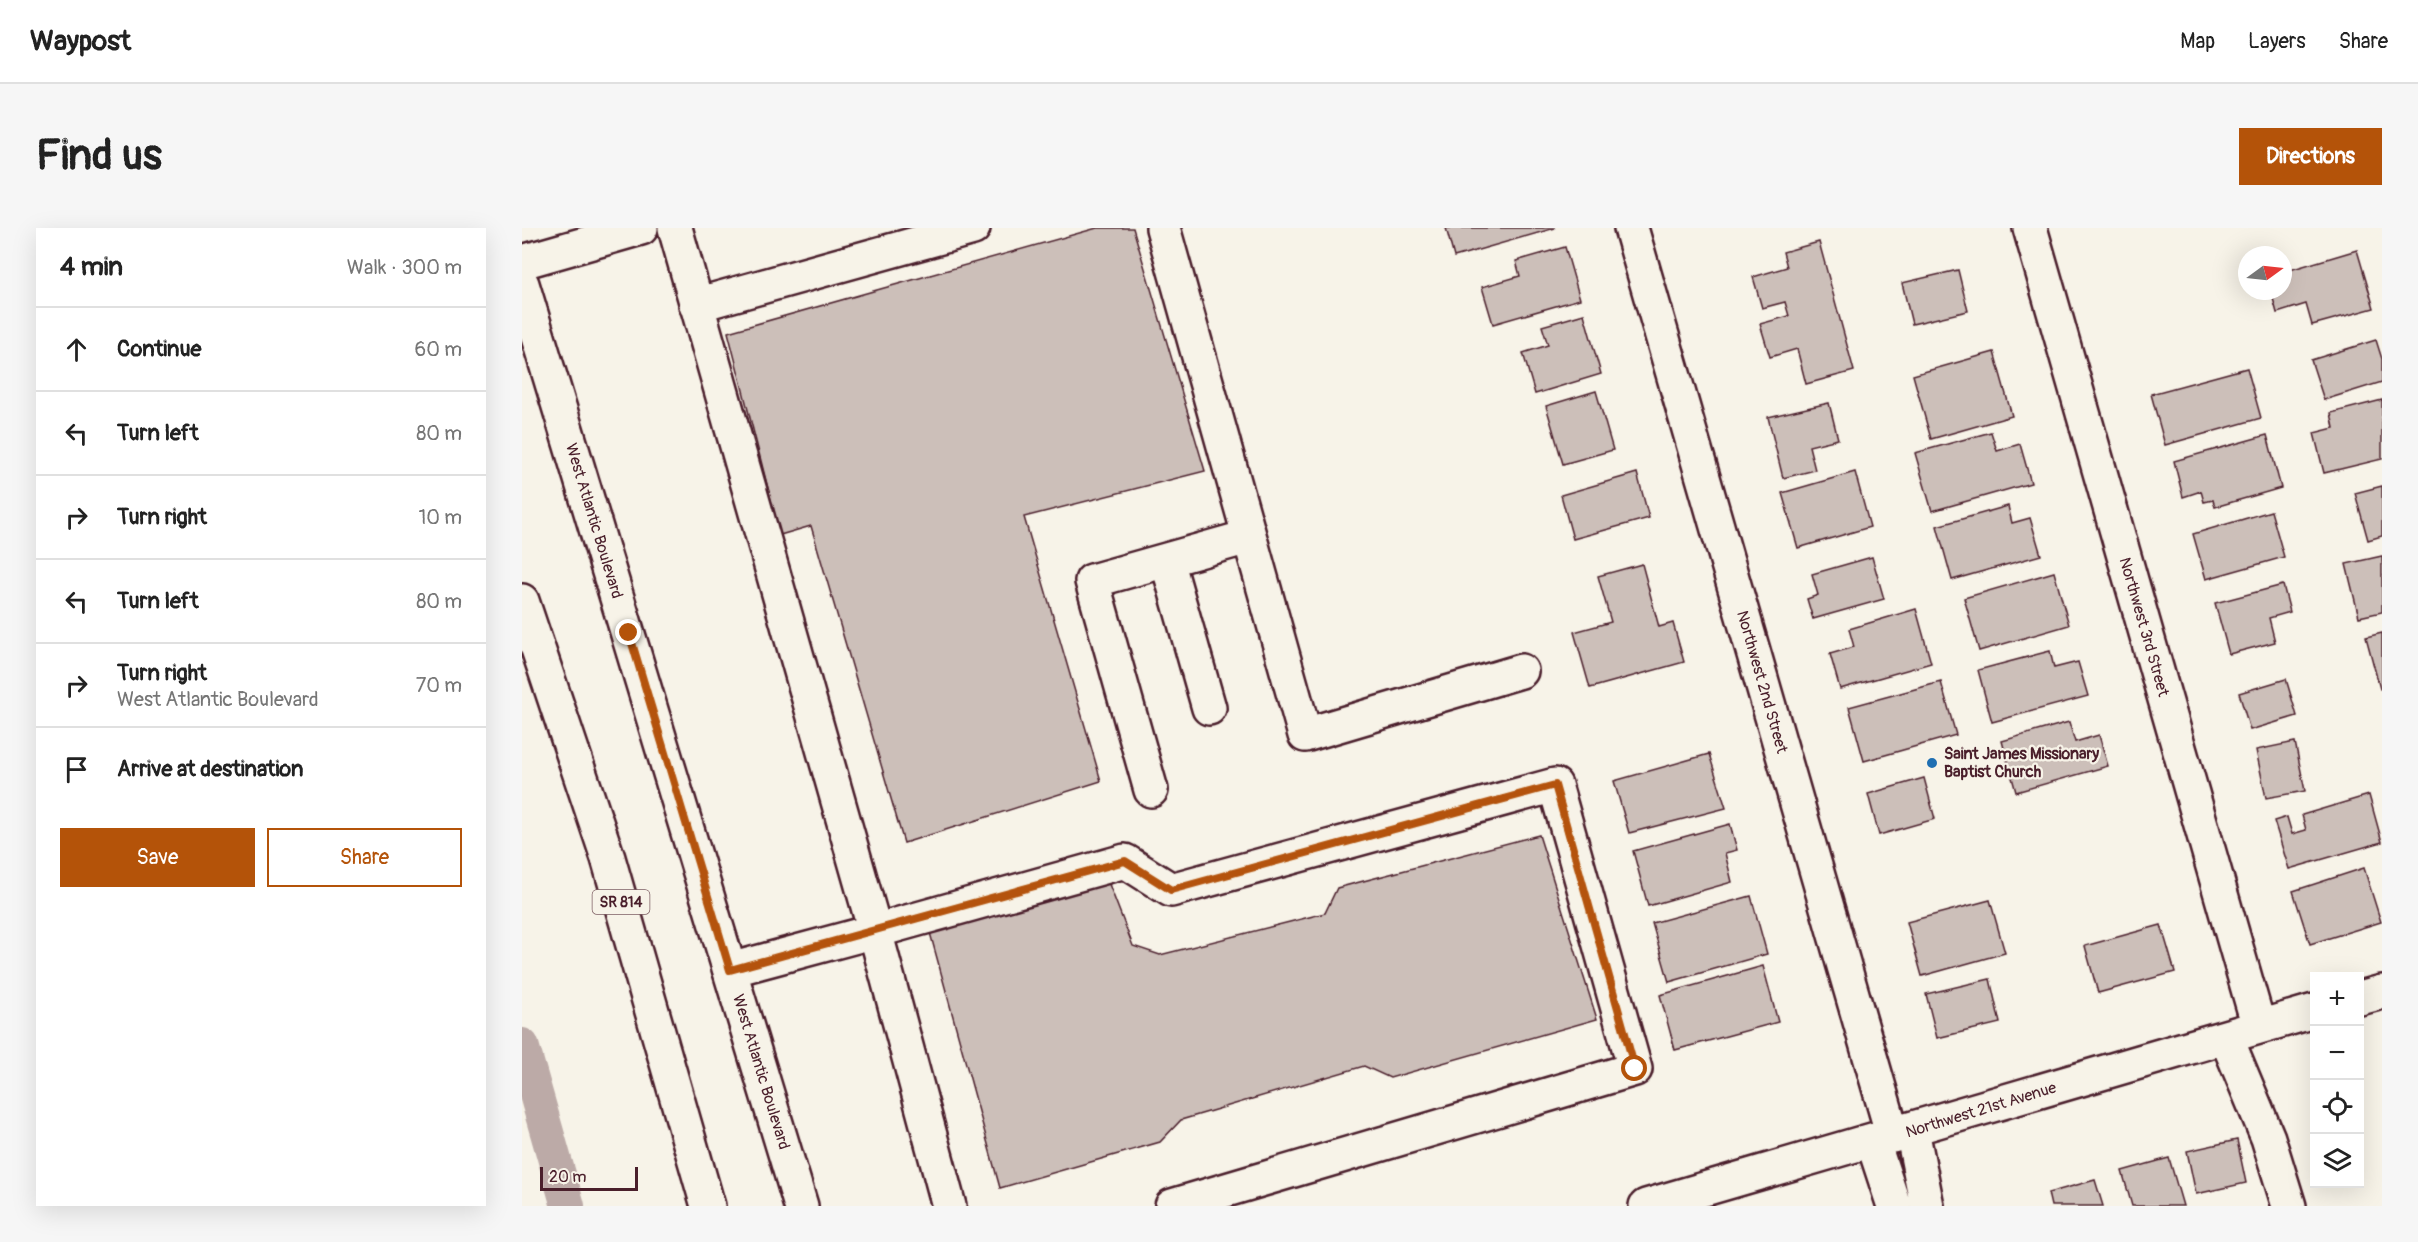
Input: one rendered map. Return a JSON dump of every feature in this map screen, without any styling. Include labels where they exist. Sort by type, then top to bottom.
[{"type":"street","points":[[522,262],[641,228]]},
{"type":"street","points":[[675,228],[875,931],[949,1206]]},
{"type":"street","points":[[696,304],[973,228]]},
{"type":"street","points":[[1163,228],[1305,735],[1521,671]]},
{"type":"street","name":"Northwest 2nd Street","points":[[1632,228],[1893,1136]]},
{"type":"street","name":"Northwest 3rd Street","points":[[2030,228],[2259,1027]]},
{"type":"street","name":"West Atlantic Boulevard","points":[[522,284],[801,1206]]},
{"type":"street","points":[[522,365],[535,377],[563,418]]},
{"type":"street","points":[[1151,790],[1092,581],[1248,537]]},
{"type":"street","points":[[1167,560],[1209,708]]},
{"type":"street","name":"SR 814","points":[[522,601],[608,858],[708,1206]]},
{"type":"street","points":[[730,970],[1125,861],[1171,890],[1555,785],[1635,1069],[1172,1206]]},
{"type":"street","points":[[2364,997],[2382,992]]},
{"type":"street","name":"Northwest 21st Avenue","points":[[1646,1206],[1893,1136],[2310,1012]]},
{"type":"street","points":[[2226,1036],[2268,1138],[2289,1206]]},
{"type":"street","points":[[1893,1136],[1894,1206]]},
{"type":"street","points":[[1893,1136],[1928,1206]]},
{"type":"building","points":[[1097,228],[1133,228],[1205,471],[1024,517],[1101,781],[904,843],[811,526],[780,535],[728,332]]},
{"type":"building","points":[[1446,228],[1555,228],[1454,257]]},
{"type":"building","points":[[1819,242],[1854,371],[1806,384],[1797,349],[1770,357],[1760,324],[1789,316],[1785,302],[1762,308],[1753,277],[1787,267],[1783,252]]},
{"type":"building","points":[[1565,247],[1580,299],[1493,324],[1482,287],[1520,276],[1516,261]]},
{"type":"building","points":[[2357,250],[2374,308],[2312,325],[2306,304],[2277,313],[2273,300],[2292,300],[2292,269]]},
{"type":"building","points":[[1958,270],[1968,311],[1912,324],[1902,283]]},
{"type":"building","points":[[1584,314],[1601,374],[1535,394],[1523,353],[1548,345],[1542,326]]},
{"type":"building","points":[[2376,340],[2382,359],[2382,382],[2324,400],[2311,360]]},
{"type":"building","points":[[1994,352],[2012,416],[1931,439],[1913,375]]},
{"type":"building","points":[[2247,368],[2261,418],[2165,445],[2151,394]]},
{"type":"building","points":[[1596,391],[1613,450],[1563,464],[1546,406]]},
{"type":"building","points":[[2382,400],[2382,459],[2324,473],[2314,433],[2334,428],[2331,413]]},
{"type":"building","points":[[1829,403],[1838,439],[1809,446],[1815,470],[1783,478],[1768,417]]},
{"type":"building","points":[[1991,432],[1997,451],[2020,444],[2031,483],[1932,511],[1915,453]]},
{"type":"building","points":[[2267,435],[2281,488],[2215,507],[2213,500],[2204,502],[2201,491],[2183,497],[2174,461]]},
{"type":"building","points":[[1855,472],[1870,527],[1798,548],[1782,493]]},
{"type":"building","points":[[1637,473],[1649,518],[1573,539],[1561,495]]},
{"type":"building","points":[[2382,486],[2382,536],[2368,540],[2355,493]]},
{"type":"building","points":[[2008,506],[2012,523],[2030,518],[2041,555],[1952,580],[1937,526]]},
{"type":"building","points":[[2271,511],[2284,557],[2206,579],[2193,534]]},
{"type":"building","points":[[2382,556],[2382,612],[2359,617],[2346,564]]},
{"type":"building","points":[[1872,557],[1884,599],[1813,619],[1807,599],[1818,595],[1812,574]]},
{"type":"building","points":[[1642,564],[1659,627],[1673,623],[1684,662],[1590,688],[1574,632],[1611,622],[1598,576]]},
{"type":"building","points":[[2054,572],[2069,625],[1979,651],[1964,598]]},
{"type":"building","points":[[2283,585],[2290,612],[2269,618],[2275,642],[2229,654],[2215,603]]},
{"type":"building","points":[[1916,609],[1931,663],[1840,689],[1830,654],[1854,647],[1849,629]]},
{"type":"building","points":[[2382,633],[2382,689],[2380,689],[2366,637]]},
{"type":"building","points":[[2050,651],[2054,668],[2078,662],[2088,696],[1992,722],[1978,670]]},
{"type":"building","points":[[2286,679],[2297,716],[2250,730],[2239,693]]},
{"type":"building","points":[[1941,682],[1956,735],[1864,761],[1849,707]]},
{"type":"building","points":[[2069,722],[2075,742],[2099,735],[2108,766],[2016,792],[2002,741]]},
{"type":"building","points":[[2295,742],[2305,791],[2266,798],[2256,750]]},
{"type":"building","points":[[1709,754],[1726,808],[1629,833],[1614,781]]},
{"type":"building","points":[[1924,778],[1935,819],[1879,835],[1868,794]]},
{"type":"building","points":[[2369,795],[2382,842],[2289,869],[2274,821],[2287,817],[2292,834],[2306,830],[2302,815]]},
{"type":"building","points":[[1730,824],[1737,850],[1725,853],[1732,882],[1648,906],[1633,851]]},
{"type":"building","points":[[1539,835],[1597,1019],[1390,1078],[1364,1066],[1181,1120],[1160,1142],[1000,1188],[929,929],[1107,879],[1133,946],[1160,955],[1325,913],[1337,888]]},
{"type":"building","points":[[2364,868],[2381,922],[2310,944],[2293,891]]},
{"type":"building","points":[[1751,896],[1767,954],[1669,982],[1652,923]]},
{"type":"building","points":[[1990,900],[2005,953],[1922,976],[1907,922]]},
{"type":"building","points":[[2161,925],[2175,972],[2098,993],[2085,946]]},
{"type":"building","points":[[1763,966],[1778,1022],[1675,1050],[1660,995]]},
{"type":"building","points":[[1990,979],[2000,1023],[1937,1038],[1926,994]]},
{"type":"building","points":[[2237,1140],[2246,1183],[2196,1194],[2187,1151]]},
{"type":"building","points":[[2169,1158],[2183,1206],[2132,1206],[2122,1171]]},
{"type":"building","points":[[2095,1180],[2103,1206],[2051,1206],[2048,1193]]},
{"type":"waterway","points":[[522,1045],[568,1206]]},
{"type":"place","name":"Saint James Missionary Baptist Church","points":[[1932,763]]},
{"type":"route","points":[[629,633],[730,970],[1125,861],[1171,890],[1555,785],[1635,1069]]}]
